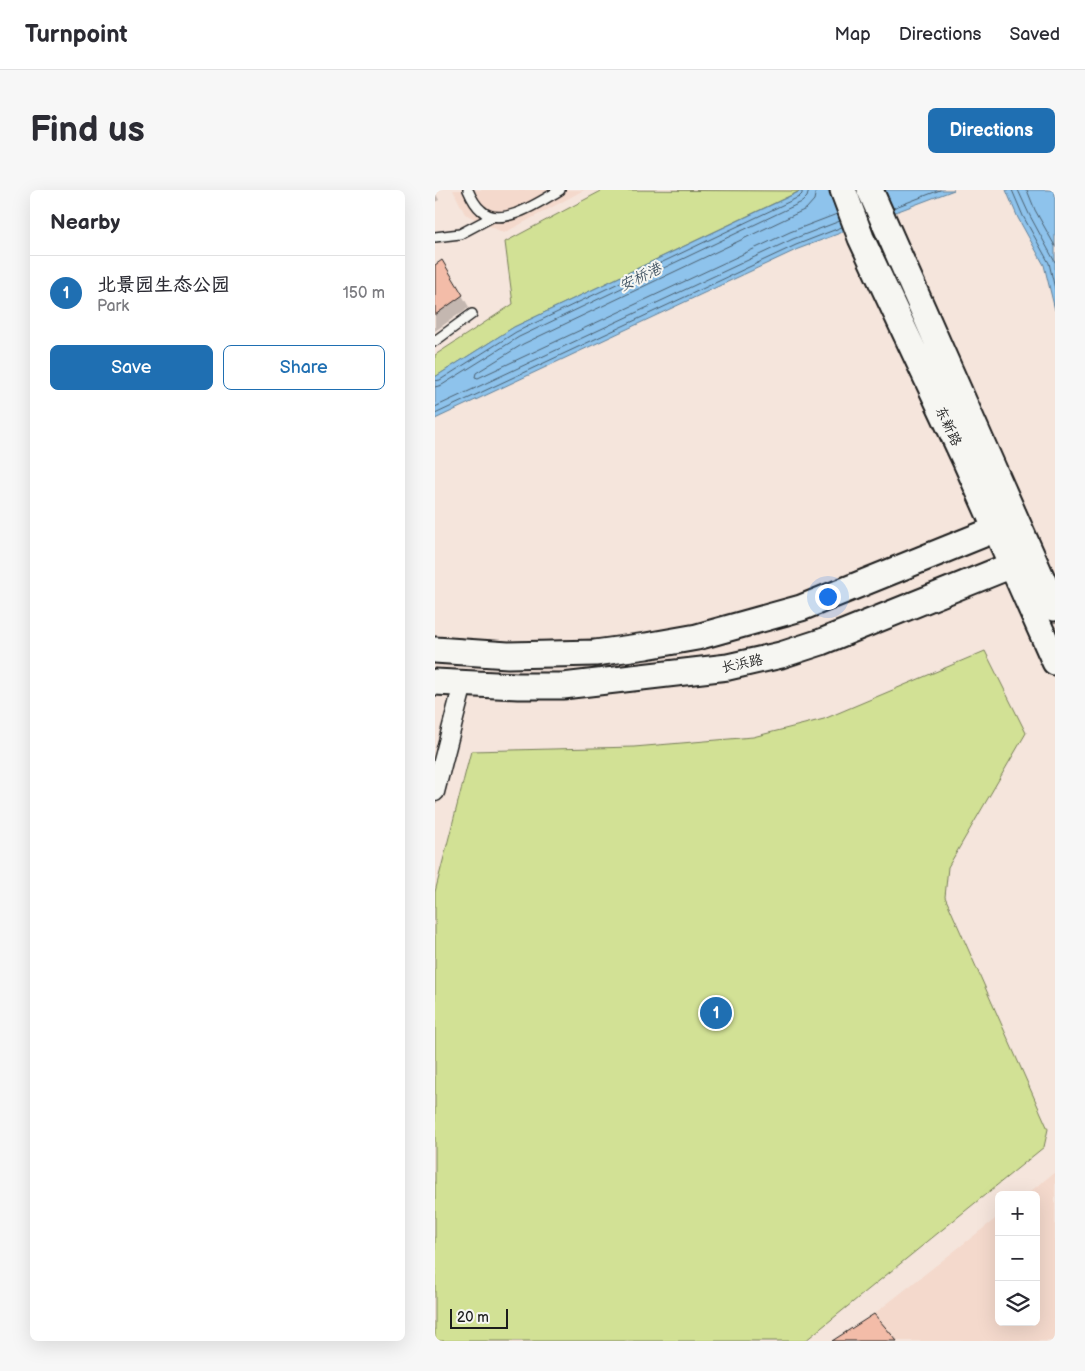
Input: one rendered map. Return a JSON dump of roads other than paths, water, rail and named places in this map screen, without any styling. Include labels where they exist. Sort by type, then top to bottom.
[{"type":"main road","name":"东新路","points":[[843,190],[861,238],[1006,525]]},
{"type":"main road","name":"东新路","points":[[870,190],[1022,561],[1055,662]]},
{"type":"main road","points":[[435,650],[508,656],[595,653],[697,637],[801,608],[1006,525]]},
{"type":"main road","name":"东新路","points":[[1022,561],[1055,608]]},
{"type":"main road","name":"长浜路","points":[[435,682],[563,686],[728,667],[781,655],[821,642],[1022,561]]},
{"type":"street","points":[[435,792],[463,684]]},
{"type":"lane","points":[[468,190],[481,211],[492,217]]},
{"type":"lane","points":[[435,237],[460,234],[492,217],[517,214],[560,190]]},
{"type":"lane","points":[[435,341],[472,314]]},
{"type":"water","name":"安桥港","points":[[803,190],[954,190],[798,249],[435,419],[435,377],[514,327]]},
{"type":"water","points":[[1006,190],[1055,190],[1055,310],[1044,265],[1018,218]]},
{"type":"place","name":"北景园生态公园","points":[[716,1013]]}]
